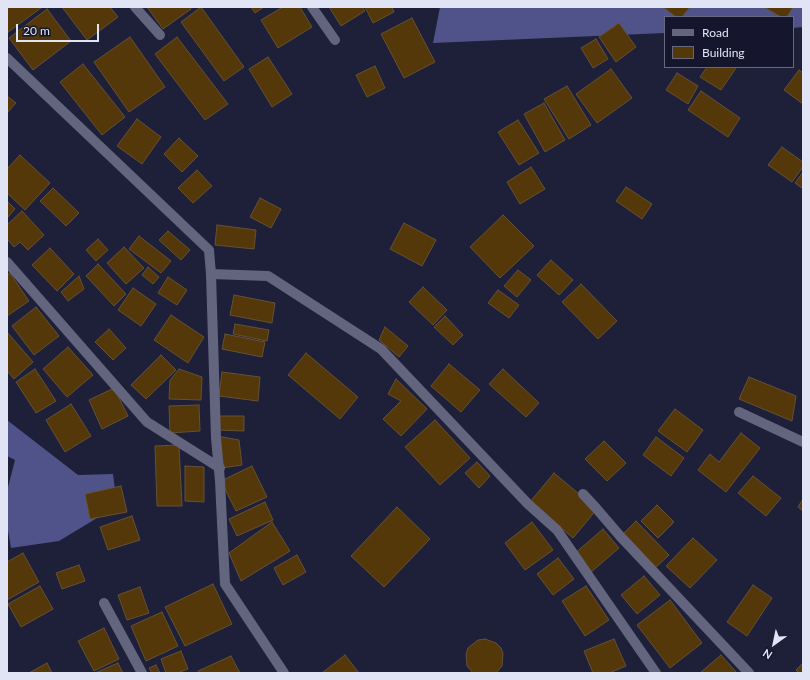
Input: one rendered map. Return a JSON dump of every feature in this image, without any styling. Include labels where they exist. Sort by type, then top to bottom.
[{"type":"street","points":[[135,7],[160,35]]},
{"type":"street","points":[[312,7],[334,40]]},
{"type":"street","points":[[7,58],[209,250],[212,274],[216,438],[220,468],[225,584],[284,673]]},
{"type":"street","points":[[7,262],[147,422],[220,468]]},
{"type":"street","points":[[212,274],[268,276],[381,348],[528,504],[556,530],[656,673]]},
{"type":"street","points":[[740,412],[803,442]]},
{"type":"street","points":[[583,494],[620,536],[749,673]]},
{"type":"street","points":[[104,603],[142,673]]},
{"type":"shaded area","points":[[440,7],[803,7],[803,27],[794,28],[794,16],[664,16],[664,33],[433,43]]},
{"type":"shaded area","points":[[7,420],[78,475],[113,474],[117,506],[59,541],[11,548],[7,525],[7,491],[15,460],[7,456]]},
{"type":"building","points":[[7,7],[40,7],[41,8],[7,33]]},
{"type":"building","points":[[62,7],[110,7],[118,17],[87,40]]},
{"type":"building","points":[[147,7],[190,7],[191,9],[163,29]]},
{"type":"building","points":[[201,7],[244,67],[224,81],[181,22]]},
{"type":"building","points":[[251,7],[264,7],[255,13]]},
{"type":"building","points":[[283,7],[300,7],[312,27],[278,48],[261,20]]},
{"type":"building","points":[[329,7],[362,7],[365,11],[341,26]]},
{"type":"building","points":[[365,7],[392,7],[394,12],[373,23]]},
{"type":"building","points":[[663,7],[690,7],[683,16],[675,16]]},
{"type":"building","points":[[764,7],[793,7],[788,16],[779,16]]},
{"type":"building","points":[[47,9],[71,41],[33,70],[9,38]]},
{"type":"building","points":[[412,18],[435,62],[404,78],[381,34]]},
{"type":"building","points":[[619,23],[636,47],[616,62],[599,37]]},
{"type":"building","points":[[130,37],[165,87],[129,112],[94,62]]},
{"type":"building","points":[[177,37],[228,104],[205,120],[155,54]]},
{"type":"building","points":[[596,39],[608,59],[593,68],[581,48]]},
{"type":"building","points":[[268,57],[292,94],[272,107],[249,69]]},
{"type":"building","points":[[83,64],[125,117],[102,135],[60,82]]},
{"type":"building","points":[[375,66],[385,88],[367,97],[356,75]]},
{"type":"building","points":[[706,68],[736,68],[721,90],[700,77]]},
{"type":"building","points":[[611,69],[632,98],[597,123],[576,94]]},
{"type":"building","points":[[799,70],[803,73],[803,104],[784,90]]},
{"type":"building","points":[[677,73],[698,86],[688,104],[666,90]]},
{"type":"building","points":[[567,86],[591,125],[569,139],[544,99]]},
{"type":"building","points":[[701,91],[740,118],[728,137],[688,110]]},
{"type":"building","points":[[7,96],[16,103],[7,113]]},
{"type":"building","points":[[544,103],[565,140],[545,152],[524,114]]},
{"type":"building","points":[[137,119],[161,137],[142,164],[117,146]]},
{"type":"building","points":[[518,120],[539,153],[519,165],[498,132]]},
{"type":"building","points":[[179,138],[198,156],[182,172],[164,154]]},
{"type":"building","points":[[782,147],[803,162],[803,167],[792,182],[768,165]]},
{"type":"building","points":[[20,155],[50,183],[25,210],[7,193],[7,169]]},
{"type":"building","points":[[531,167],[545,189],[520,204],[507,182]]},
{"type":"building","points":[[197,170],[212,186],[193,203],[178,188]]},
{"type":"building","points":[[803,172],[803,189],[795,183]]},
{"type":"building","points":[[626,187],[652,204],[642,219],[616,201]]},
{"type":"building","points":[[53,188],[79,213],[66,226],[40,201]]},
{"type":"building","points":[[260,198],[281,209],[271,228],[250,217]]},
{"type":"building","points":[[7,201],[15,209],[7,218]]},
{"type":"building","points":[[22,211],[44,235],[28,250],[20,242],[14,247],[7,239],[7,225]]},
{"type":"building","points":[[503,215],[534,246],[500,278],[470,247]]},
{"type":"building","points":[[404,223],[436,240],[422,266],[390,249]]},
{"type":"building","points":[[217,225],[256,230],[254,249],[215,245]]},
{"type":"building","points":[[168,231],[190,250],[181,260],[159,240]]},
{"type":"building","points":[[139,236],[171,261],[161,273],[129,249]]},
{"type":"building","points":[[98,239],[108,250],[96,261],[86,250]]},
{"type":"building","points":[[124,247],[144,268],[126,284],[107,263]]},
{"type":"building","points":[[50,248],[74,274],[57,291],[32,265]]},
{"type":"building","points":[[551,260],[573,280],[559,295],[537,275]]},
{"type":"building","points":[[98,264],[126,294],[114,306],[86,276]]},
{"type":"building","points":[[148,267],[159,277],[153,284],[142,275]]},
{"type":"building","points":[[518,270],[531,280],[517,297],[504,286]]},
{"type":"building","points":[[10,273],[29,301],[7,316],[7,275]]},
{"type":"building","points":[[79,276],[84,289],[68,301],[61,292]]},
{"type":"building","points":[[168,277],[187,290],[177,305],[158,293]]},
{"type":"building","points":[[581,284],[617,321],[598,339],[562,302]]},
{"type":"building","points":[[423,287],[447,310],[433,325],[409,302]]},
{"type":"building","points":[[133,288],[156,304],[141,326],[118,310]]},
{"type":"building","points":[[498,290],[519,305],[509,318],[488,303]]},
{"type":"building","points":[[234,295],[275,303],[272,323],[230,315]]},
{"type":"building","points":[[36,307],[59,336],[34,355],[12,326]]},
{"type":"building","points":[[171,315],[204,337],[188,363],[154,340]]},
{"type":"building","points":[[445,316],[463,335],[453,345],[434,327]]},
{"type":"building","points":[[235,324],[269,330],[267,341],[233,334]]},
{"type":"building","points":[[385,327],[408,346],[399,357],[379,340]]},
{"type":"building","points":[[109,329],[126,348],[113,360],[95,342]]},
{"type":"building","points":[[7,332],[33,362],[14,379],[7,371]]},
{"type":"building","points":[[225,334],[265,342],[262,357],[222,349]]},
{"type":"building","points":[[68,347],[93,375],[67,397],[43,369]]},
{"type":"building","points":[[306,353],[358,397],[340,419],[288,375]]},
{"type":"building","points":[[161,355],[176,370],[146,399],[131,385]]},
{"type":"building","points":[[449,364],[480,390],[461,412],[431,386]]},
{"type":"building","points":[[35,369],[56,401],[36,413],[16,382]]},
{"type":"building","points":[[179,369],[202,377],[201,400],[169,399],[170,380]]},
{"type":"building","points":[[503,369],[539,403],[526,417],[489,384]]},
{"type":"building","points":[[222,372],[260,377],[258,401],[219,396]]},
{"type":"building","points":[[749,377],[796,396],[792,421],[739,399]]},
{"type":"building","points":[[396,379],[427,409],[401,436],[383,419],[401,401],[388,394]]},
{"type":"building","points":[[114,388],[128,416],[102,429],[89,400]]},
{"type":"building","points":[[71,404],[91,436],[65,452],[46,420]]},
{"type":"building","points":[[199,405],[200,431],[170,433],[169,406]]},
{"type":"building","points":[[675,409],[703,430],[687,452],[658,431]]},
{"type":"building","points":[[217,416],[244,416],[244,431],[217,430]]},
{"type":"building","points":[[435,420],[470,458],[440,485],[405,447]]},
{"type":"building","points":[[741,433],[760,448],[726,492],[698,470],[710,454],[719,462]]},
{"type":"building","points":[[217,436],[239,440],[242,465],[222,468]]},
{"type":"building","points":[[656,437],[684,458],[671,476],[643,455]]},
{"type":"building","points":[[604,441],[626,463],[607,481],[585,459]]},
{"type":"building","points":[[179,445],[182,506],[157,506],[155,446]]},
{"type":"building","points":[[477,462],[490,476],[479,488],[465,473]]},
{"type":"building","points":[[185,466],[204,467],[204,502],[185,501]]},
{"type":"building","points":[[252,466],[267,497],[236,511],[221,481]]},
{"type":"building","points":[[554,473],[597,509],[573,538],[530,502]]},
{"type":"building","points":[[753,476],[781,498],[766,516],[738,493]]},
{"type":"building","points":[[121,486],[127,512],[90,519],[85,494]]},
{"type":"building","points":[[803,499],[803,511],[798,507]]},
{"type":"building","points":[[265,502],[273,520],[237,536],[229,519]]},
{"type":"building","points":[[657,505],[674,522],[658,538],[641,521]]},
{"type":"building","points":[[397,507],[430,539],[384,587],[351,556]]},
{"type":"building","points":[[132,516],[140,540],[108,550],[100,527]]},
{"type":"building","points":[[636,521],[669,555],[654,569],[621,536]]},
{"type":"building","points":[[272,522],[290,551],[241,581],[229,553]]},
{"type":"building","points":[[532,522],[553,550],[525,570],[505,543]]},
{"type":"building","points":[[603,529],[619,548],[590,573],[573,555]]},
{"type":"building","points":[[693,538],[717,560],[690,588],[666,566]]},
{"type":"building","points":[[23,553],[39,582],[7,600],[7,562]]},
{"type":"building","points":[[297,555],[306,572],[283,585],[274,568]]},
{"type":"building","points":[[558,558],[574,579],[553,595],[537,574]]},
{"type":"building","points":[[79,565],[85,581],[62,589],[56,573]]},
{"type":"building","points":[[644,576],[660,595],[637,614],[621,595]]},
{"type":"building","points":[[213,584],[232,624],[185,646],[165,607]]},
{"type":"building","points":[[753,585],[772,598],[747,636],[727,622]]},
{"type":"building","points":[[40,586],[53,609],[21,627],[8,604]]},
{"type":"building","points":[[586,586],[609,620],[585,636],[562,601]]},
{"type":"building","points":[[140,587],[149,613],[127,620],[118,595]]},
{"type":"building","points":[[670,600],[702,643],[670,668],[637,625]]},
{"type":"building","points":[[162,612],[178,646],[146,661],[131,626]]},
{"type":"building","points":[[104,628],[119,659],[94,671],[78,641]]},
{"type":"building","points":[[485,639],[496,643],[501,648],[503,653],[502,666],[496,673],[473,673],[467,666],[466,654],[468,648],[478,640]]},
{"type":"building","points":[[614,639],[626,666],[609,673],[593,673],[584,651]]},
{"type":"building","points":[[181,651],[188,669],[177,673],[166,673],[161,659]]},
{"type":"building","points":[[345,655],[359,673],[322,673]]},
{"type":"building","points":[[721,655],[737,673],[700,673]]},
{"type":"building","points":[[231,656],[240,673],[199,673],[198,671]]},
{"type":"building","points":[[47,663],[52,673],[29,673]]},
{"type":"building","points":[[118,663],[123,673],[95,673]]},
{"type":"building","points":[[803,663],[803,673],[799,673],[796,670]]},
{"type":"building","points":[[156,665],[160,673],[152,673],[149,668]]}]
